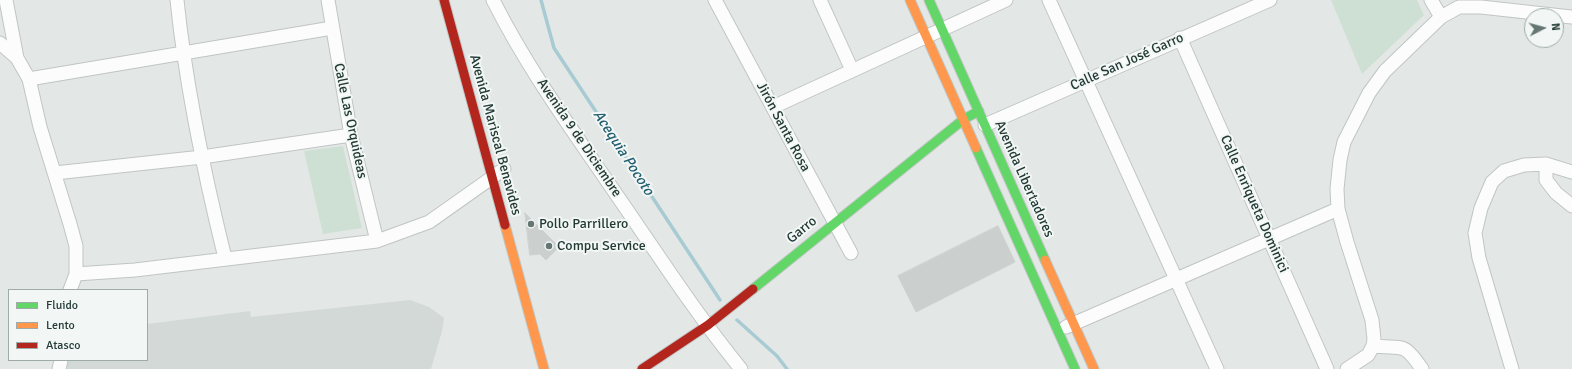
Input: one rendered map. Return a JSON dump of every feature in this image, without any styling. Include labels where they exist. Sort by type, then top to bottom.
[{"type":"main road","name":"Avenida Mariscal Benavides","points":[[444,0],[544,369]]},
{"type":"main road","points":[[910,0],[1074,369]]},
{"type":"main road","name":"Avenida Libertadores","points":[[929,0],[1094,369]]},
{"type":"main road","name":"Garro","points":[[642,369],[708,324],[964,119],[978,111]]},
{"type":"street","points":[[7,0],[17,58]]},
{"type":"street","points":[[177,0],[183,52],[202,157],[225,258]]},
{"type":"street","name":"Calle Las Orquideas","points":[[328,0],[351,135],[378,241]]},
{"type":"street","name":"Avenida 9 de Diciembre","points":[[493,0],[531,67],[585,148],[741,369]]},
{"type":"street","name":"Jirón Santa Rosa","points":[[715,0],[852,253]]},
{"type":"street","points":[[820,0],[852,70]]},
{"type":"street","points":[[773,107],[1006,0]]},
{"type":"street","points":[[1049,0],[1217,369]]},
{"type":"street","name":"Calle San José Garro","points":[[985,125],[1180,38],[1270,0]]},
{"type":"street","points":[[1431,0],[1440,17]]},
{"type":"street","points":[[1347,369],[1368,355],[1373,346],[1374,339],[1372,320],[1338,209],[1337,189],[1340,160],[1344,142],[1369,93],[1385,71],[1440,17],[1457,4],[1572,17]]},
{"type":"street","points":[[29,79],[332,28]]},
{"type":"street","name":"Calle Enriqueta Dominici","points":[[1180,38],[1327,369]]},
{"type":"street","points":[[0,43],[17,58],[29,79],[40,127],[76,246],[76,274],[70,289]]},
{"type":"street","points":[[54,173],[202,157],[351,135]]},
{"type":"street","points":[[1546,164],[1546,180],[1556,193],[1572,206]]},
{"type":"street","points":[[1512,369],[1503,334],[1487,289],[1475,234],[1481,208],[1492,182],[1504,171],[1524,165],[1546,164],[1572,172]]},
{"type":"street","points":[[76,274],[135,270],[225,258],[378,241],[429,222],[504,169]]},
{"type":"street","points":[[1058,331],[1338,209]]},
{"type":"street","points":[[1373,346],[1401,347],[1410,351],[1422,369]]},
{"type":"shaded area","points":[[410,300],[429,307],[444,318],[442,331],[431,369],[63,369],[65,361],[148,361],[148,324],[250,311],[251,317]]},
{"type":"green space","points":[[1331,0],[1417,0],[1424,15],[1362,74]]},
{"type":"green space","points":[[343,146],[362,228],[323,234],[304,151]]},
{"type":"building","points":[[525,213],[559,247],[546,260],[540,254],[530,255]]},
{"type":"building","points":[[998,226],[1015,262],[916,312],[898,276]]},
{"type":"waterway","name":"Acequia Pocoto","points":[[541,0],[554,48],[720,300]]},
{"type":"waterway","name":"Acequia Pocoto","points":[[737,320],[777,356],[787,369]]},
{"type":"traffic: fast","points":[[929,0],[1045,260]]},
{"type":"traffic: fast","points":[[753,289],[964,119],[979,111]]},
{"type":"traffic: fast","points":[[976,148],[1075,369]]},
{"type":"traffic: slow","points":[[910,0],[976,148]]},
{"type":"traffic: slow","points":[[505,225],[544,369]]},
{"type":"traffic: slow","points":[[1045,260],[1094,369]]},
{"type":"traffic: jam","points":[[444,0],[505,225]]},
{"type":"traffic: jam","points":[[642,369],[708,325],[753,289]]},
{"type":"place","name":"Pollo Parrillero","points":[[531,224]]},
{"type":"place","name":"Compu Service","points":[[549,246]]}]
